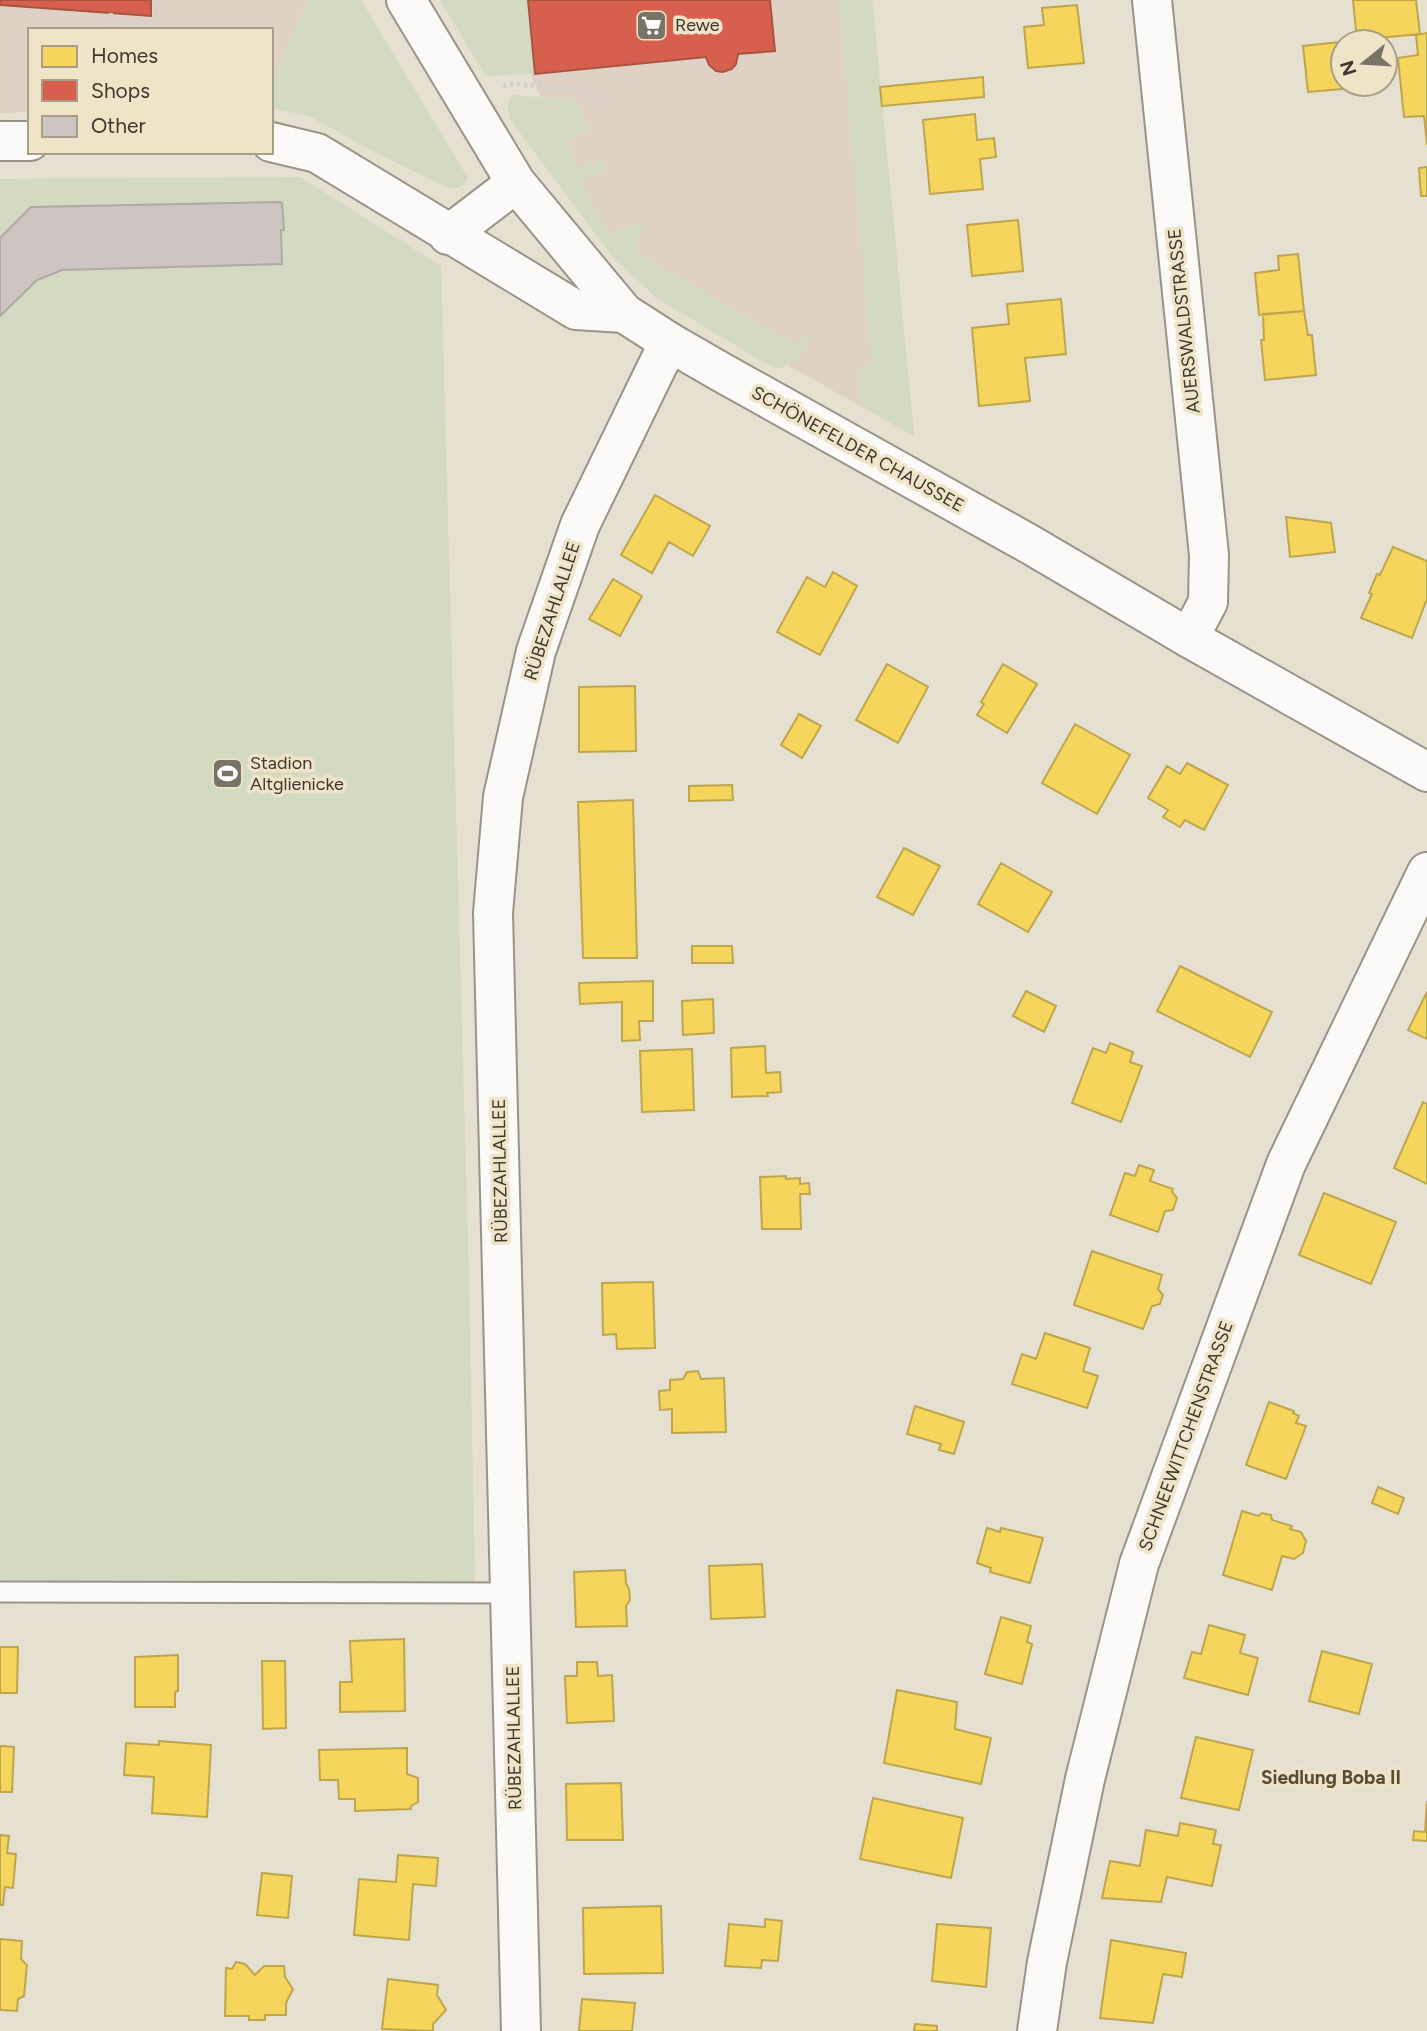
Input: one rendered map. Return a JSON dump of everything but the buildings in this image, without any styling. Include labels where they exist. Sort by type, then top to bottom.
[{"type":"street","name":"SCHÖNEFELDER CHAUSSEE","points":[[405,0],[516,183],[624,313],[669,342],[1427,772]]},
{"type":"street","name":"AUERSWALDSTRASSE","points":[[1152,0],[1209,555],[1208,602],[1189,638]]},
{"type":"street","points":[[0,141],[28,141]]},
{"type":"street","points":[[273,142],[317,153],[576,310],[624,313]]},
{"type":"street","points":[[448,234],[516,183]]},
{"type":"street","name":"RÜBEZAHLALLEE","points":[[521,2031],[493,913],[503,797],[536,651],[580,525],[669,342]]},
{"type":"street","name":"SCHNEEWITTCHENSTRASSE","points":[[1037,2031],[1047,1962],[1085,1779],[1139,1564],[1286,1164],[1427,872]]},
{"type":"lane","points":[[0,1592],[510,1592]]},
{"type":"path","points":[[111,13],[109,25],[155,22],[157,0]]},
{"type":"path","points":[[499,88],[510,84],[583,88],[615,114]]},
{"type":"shaded area","points":[[0,0],[309,0],[273,78],[273,28],[28,28],[28,112],[0,113]]},
{"type":"shaded area","points":[[497,0],[872,0],[914,436],[660,294],[615,260]]},
{"type":"green space","points":[[309,0],[361,0],[468,178],[464,185],[454,189],[444,186],[309,116],[273,108],[273,78]]},
{"type":"green space","points":[[440,0],[528,0],[535,74],[486,76]]},
{"type":"green space","points":[[839,0],[872,0],[914,436],[861,406],[857,370],[872,364]]},
{"type":"green space","points":[[512,95],[577,100],[590,132],[568,141],[577,168],[603,160],[608,171],[581,180],[609,234],[638,222],[643,228],[634,251],[796,345],[803,334],[809,334],[805,351],[780,369],[768,365],[658,299],[615,260],[511,121],[507,106]]},
{"type":"green space","name":"Stadion Altglienicke","points":[[300,177],[441,266],[475,1583],[0,1582],[0,179]]},
{"type":"place","name":"Rewe","points":[[652,25]]},
{"type":"place","name":"Stadion Altglienicke","points":[[227,773]]},
{"type":"district","name":"Siedlung Boba II","points":[[1331,1777]]}]
